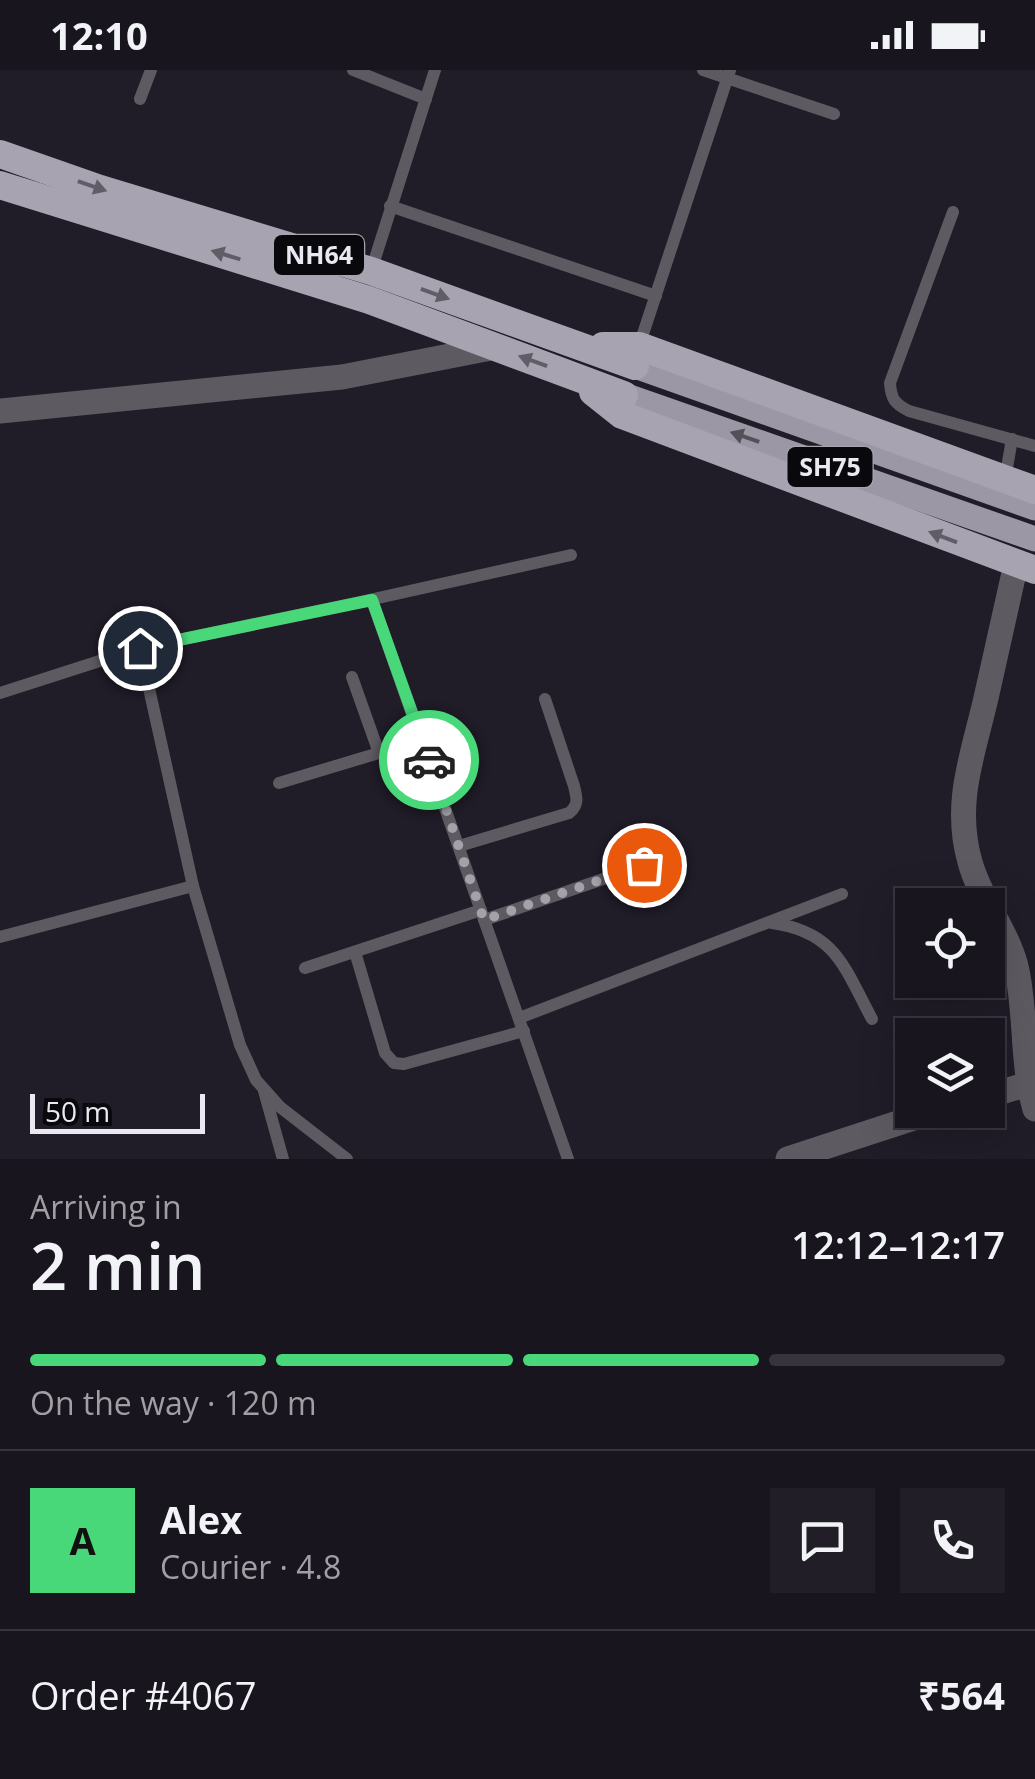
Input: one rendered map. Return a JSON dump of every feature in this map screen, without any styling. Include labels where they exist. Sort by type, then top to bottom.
[{"type":"highway","name":"NH64","points":[[0,154],[100,189],[371,271],[576,345],[637,356]]},
{"type":"highway","name":"NH64","points":[[0,185],[369,300],[624,395]]},
{"type":"highway","points":[[637,356],[1035,490]]},
{"type":"highway","points":[[572,375],[622,415],[1025,567]]},
{"type":"main road","name":"SH75","points":[[637,356],[1035,508]]},
{"type":"main road","name":"SH75","points":[[624,395],[1035,539]]},
{"type":"street","points":[[0,411],[342,376],[496,348]]},
{"type":"street","points":[[1005,1094],[1032,1092],[1022,1000],[1006,936],[970,864],[962,826],[965,776],[1025,567]]},
{"type":"street","points":[[788,1159],[895,1124]]},
{"type":"lane","points":[[140,99],[151,70]]},
{"type":"lane","points":[[353,70],[426,99]]},
{"type":"lane","points":[[371,271],[435,70]]},
{"type":"lane","points":[[703,70],[728,74],[834,114]]},
{"type":"lane","points":[[637,356],[728,74]]},
{"type":"lane","points":[[390,206],[656,296]]},
{"type":"lane","points":[[954,212],[890,383],[890,395],[896,404],[909,411],[1035,446]]},
{"type":"lane","points":[[1005,479],[1012,440]]},
{"type":"lane","points":[[0,693],[140,648],[571,555]]},
{"type":"lane","points":[[372,600],[568,1159]]},
{"type":"lane","points":[[140,648],[193,886],[240,1045],[256,1080],[280,1107],[347,1159]]},
{"type":"lane","points":[[352,677],[378,753]]},
{"type":"lane","points":[[459,846],[575,808],[578,799],[545,699]]},
{"type":"lane","points":[[279,783],[422,740]]},
{"type":"lane","points":[[306,968],[676,854]]},
{"type":"lane","points":[[0,936],[193,886]]},
{"type":"lane","points":[[355,952],[385,1053],[394,1063],[404,1064],[522,1025],[842,894]]},
{"type":"lane","points":[[769,922],[817,936],[838,956],[872,1019]]},
{"type":"lane","points":[[264,1089],[283,1159]]},
{"type":"way so far","points":[[429,760],[484,920],[644,865]]},
{"type":"route","points":[[140,648],[372,600],[429,760]]}]
